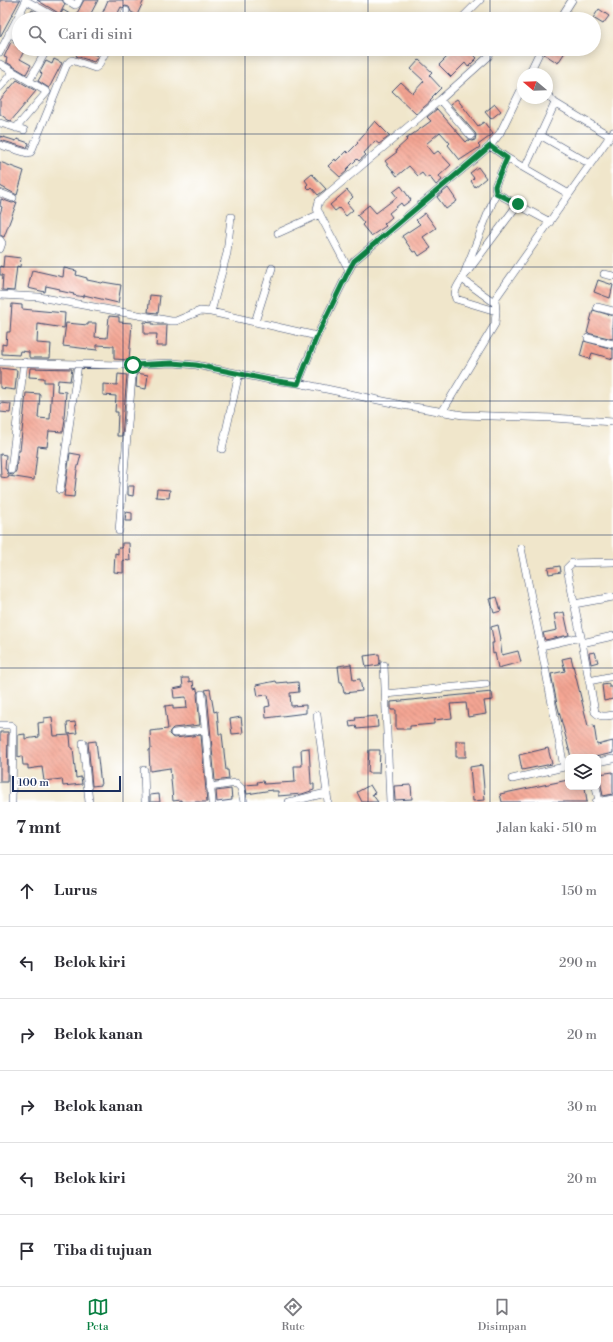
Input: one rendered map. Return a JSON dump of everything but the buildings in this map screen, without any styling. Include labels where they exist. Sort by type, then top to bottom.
[{"type":"street","points":[[20,12],[26,0],[47,12]]},
{"type":"street","points":[[67,0],[75,4],[77,4],[79,0]]},
{"type":"street","points":[[469,12],[480,0]]},
{"type":"street","points":[[564,12],[572,0]]},
{"type":"street","points":[[0,52],[12,29]]},
{"type":"street","points":[[29,81],[43,56]]},
{"type":"street","points":[[0,145],[27,153],[31,152],[67,64],[72,60],[95,68],[98,66],[103,56]]},
{"type":"street","points":[[349,270],[320,214],[317,206],[321,198],[440,100],[488,56]]},
{"type":"street","points":[[532,68],[538,56]]},
{"type":"street","points":[[0,64],[46,92],[16,128]]},
{"type":"street","points":[[0,87],[13,72]]},
{"type":"street","points":[[298,384],[317,336],[354,261],[490,146],[500,133],[517,98]]},
{"type":"street","points":[[440,100],[471,136]]},
{"type":"street","points":[[442,412],[495,324],[495,303],[498,295],[612,134],[553,101]]},
{"type":"street","points":[[525,168],[555,103]]},
{"type":"street","points":[[0,123],[24,130]]},
{"type":"street","points":[[540,135],[590,164]]},
{"type":"street","points":[[490,146],[507,158],[569,194]]},
{"type":"street","points":[[462,279],[496,193],[495,186],[507,158]]},
{"type":"street","points":[[0,193],[13,198]]},
{"type":"street","points":[[496,193],[550,222]]},
{"type":"street","points":[[496,311],[456,299],[455,291],[462,279],[518,204]]},
{"type":"street","points":[[278,233],[320,214]]},
{"type":"street","points":[[211,312],[227,253],[231,217]]},
{"type":"street","points":[[0,240],[2,243],[0,249]]},
{"type":"street","points":[[255,322],[272,268]]},
{"type":"street","points":[[604,274],[613,276]]},
{"type":"street","points":[[462,279],[495,303]]},
{"type":"street","points":[[0,295],[39,297],[171,321],[176,321],[200,311],[211,312],[317,336]]},
{"type":"street","points":[[597,307],[613,311]]},
{"type":"street","points":[[588,338],[613,344]]},
{"type":"street","points":[[0,362],[133,365],[172,363],[196,365],[348,395],[463,415],[613,422]]},
{"type":"street","points":[[11,470],[24,362]]},
{"type":"street","points":[[60,490],[78,364]]},
{"type":"street","points":[[119,531],[133,365]]},
{"type":"street","points":[[222,449],[239,373]]},
{"type":"street","points":[[521,548],[565,762]]},
{"type":"street","points":[[613,562],[572,563],[569,565],[567,572],[595,712],[598,716],[613,715]]},
{"type":"street","points":[[574,604],[613,597]]},
{"type":"street","points":[[541,646],[613,636]]},
{"type":"street","points":[[384,665],[390,802]]},
{"type":"street","points":[[589,681],[613,676]]},
{"type":"street","points":[[386,694],[486,684]]},
{"type":"street","points":[[202,694],[212,802]]},
{"type":"street","points":[[317,715],[328,802]]},
{"type":"street","points":[[0,725],[10,725],[13,727],[12,802]]},
{"type":"street","points":[[174,733],[205,730]]},
{"type":"street","points":[[83,742],[89,802]]},
{"type":"street","points":[[601,761],[613,759]]},
{"type":"street","points":[[512,779],[565,767]]},
{"type":"street","points":[[144,770],[146,802]]},
{"type":"street","points":[[210,787],[236,783],[242,788],[244,802]]},
{"type":"street","points":[[596,790],[597,802],[609,800]]},
{"type":"street","points":[[289,802],[326,793]]},
{"type":"route","points":[[133,365],[172,363],[196,365],[298,384],[317,336],[354,261],[490,146],[507,158],[495,186],[496,193],[518,204]]}]
